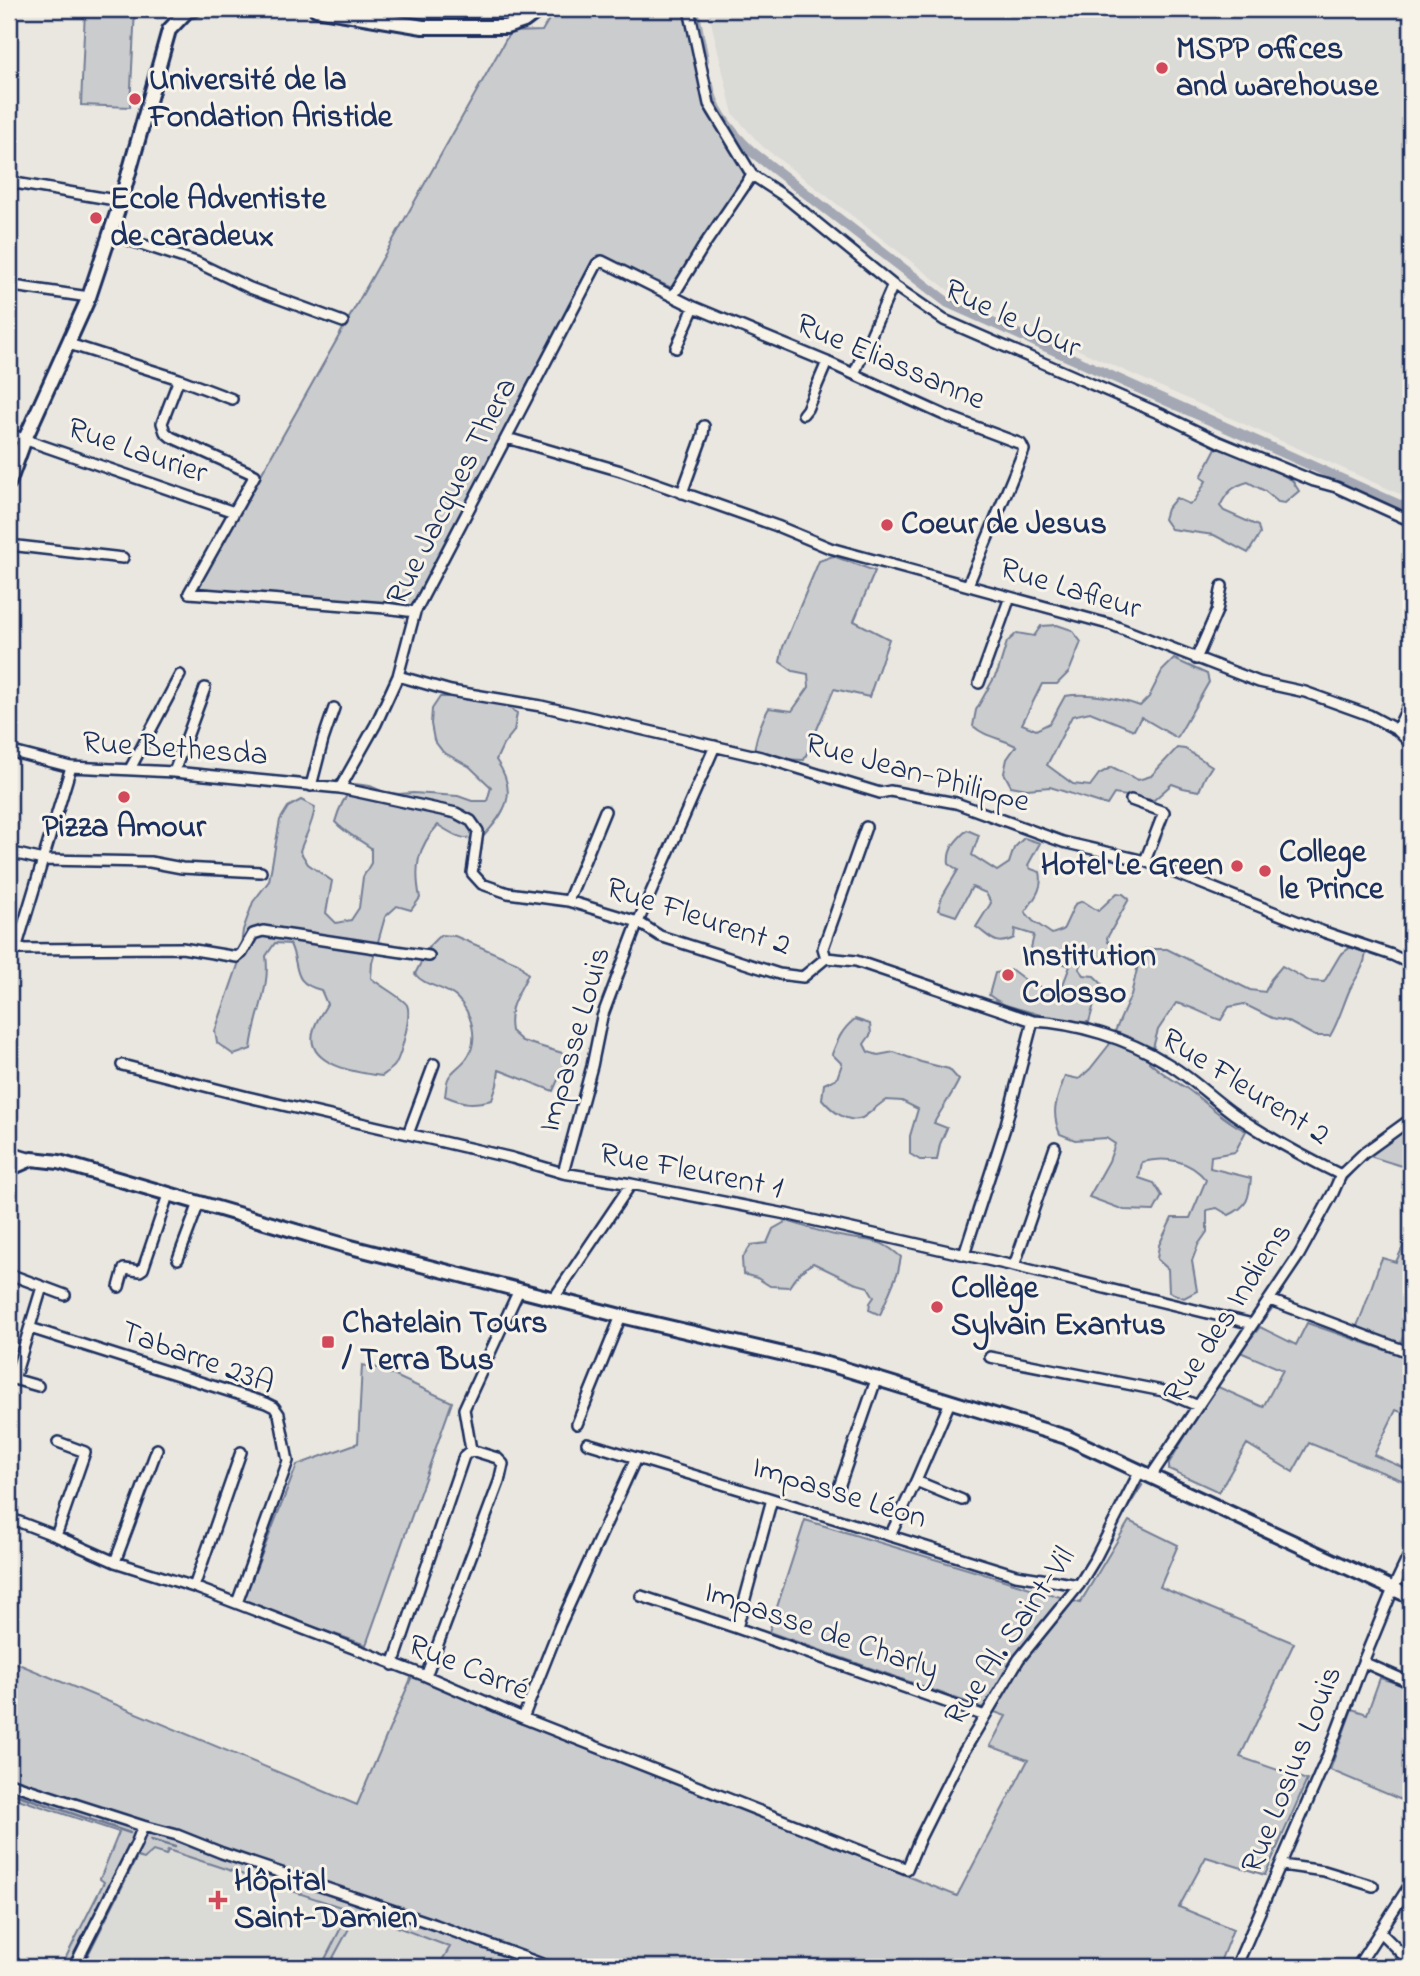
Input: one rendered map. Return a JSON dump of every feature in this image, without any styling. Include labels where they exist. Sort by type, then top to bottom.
[{"type":"main road","points":[[9,483],[25,439],[89,297],[121,201],[169,30],[187,11],[195,9]]},
{"type":"main road","points":[[317,9],[423,27],[506,27],[524,21],[540,9]]},
{"type":"main road","points":[[9,1169],[32,1159],[59,1162],[347,1246],[621,1316],[877,1377],[1066,1437],[1411,1597]]},
{"type":"street","points":[[673,296],[752,175],[709,104],[689,9]]},
{"type":"street","name":"Rue le Jour","points":[[752,175],[784,196],[894,285],[944,320],[1163,415],[1259,460],[1325,486],[1336,487],[1411,521]]},
{"type":"street","points":[[9,183],[121,201]]},
{"type":"street","points":[[110,234],[196,262],[250,288],[342,322]]},
{"type":"street","name":"Rue Eliassanne","points":[[602,261],[694,307],[827,362],[944,415],[1023,446],[1024,450],[968,585]]},
{"type":"street","name":"Rue Jacques Thera","points":[[340,788],[376,724],[398,676],[415,612],[597,264],[602,261]]},
{"type":"street","points":[[13,285],[89,297]]},
{"type":"street","points":[[854,374],[894,285]]},
{"type":"street","points":[[676,348],[694,307]]},
{"type":"street","points":[[69,344],[232,399]]},
{"type":"street","points":[[803,414],[827,362]]},
{"type":"street","points":[[179,379],[162,424],[165,432],[255,475],[189,593],[415,612]]},
{"type":"street","points":[[682,493],[704,426]]},
{"type":"street","name":"Rue Laurier","points":[[9,434],[234,512]]},
{"type":"street","name":"Rue Lafleur","points":[[507,438],[621,471],[830,548],[1112,625],[1259,682],[1305,692],[1369,715],[1397,730],[1411,742]]},
{"type":"street","points":[[9,545],[123,558]]},
{"type":"street","points":[[1196,659],[1217,611],[1222,586]]},
{"type":"street","points":[[979,683],[1010,597]]},
{"type":"street","points":[[130,769],[180,675]]},
{"type":"street","name":"Rue Jean-Philippe","points":[[398,676],[451,691],[541,706],[765,758],[880,793],[890,791],[956,803],[1063,842],[1145,861],[1411,964]]},
{"type":"street","points":[[174,772],[205,688]]},
{"type":"street","points":[[1397,730],[1411,700]]},
{"type":"street","points":[[311,786],[334,708]]},
{"type":"street","name":"Impasse Louis","points":[[563,1173],[592,1066],[602,1017],[638,922],[715,746]]},
{"type":"street","name":"Rue Bethesda","points":[[9,751],[71,767],[174,772],[340,788]]},
{"type":"street","points":[[71,767],[16,949],[182,948],[237,957],[253,934],[263,931],[429,956]]},
{"type":"street","name":"Rue Fleurent 2","points":[[340,788],[456,813],[471,821],[478,831],[472,873],[482,884],[508,893],[568,901],[638,922],[660,936],[779,974],[803,978],[826,958],[856,961],[1033,1021],[1055,1022],[1109,1035],[1165,1062],[1234,1114],[1305,1157],[1341,1175]]},
{"type":"street","points":[[1131,800],[1164,812],[1145,861]]},
{"type":"street","points":[[568,901],[605,811]]},
{"type":"street","points":[[826,958],[823,948],[866,827]]},
{"type":"street","points":[[9,852],[43,860],[150,862],[182,868],[261,872]]},
{"type":"street","points":[[964,1255],[1005,1128],[1033,1021]]},
{"type":"street","points":[[408,1134],[434,1064]]},
{"type":"street","name":"Rue Fleurent 1","points":[[122,1065],[512,1158],[563,1173],[786,1214],[1253,1324]]},
{"type":"street","name":"Rue des Indiens","points":[[1146,1473],[1198,1406],[1300,1255],[1341,1175],[1364,1153],[1411,1119]]},
{"type":"street","points":[[1014,1266],[1055,1147]]},
{"type":"street","points":[[9,1152],[32,1159]]},
{"type":"street","points":[[554,1298],[631,1184]]},
{"type":"street","points":[[119,1287],[124,1269],[143,1269],[168,1195]]},
{"type":"street","points":[[178,1259],[200,1203]]},
{"type":"street","points":[[9,1274],[65,1294]]},
{"type":"street","points":[[38,1386],[11,1378],[42,1287]]},
{"type":"street","points":[[471,1450],[464,1409],[519,1290]]},
{"type":"street","points":[[1270,1300],[1411,1353]]},
{"type":"street","points":[[577,1424],[621,1316]]},
{"type":"street","name":"Tabarre 23A","points":[[30,1328],[274,1407],[279,1414],[288,1461],[237,1603]]},
{"type":"street","points":[[990,1357],[1163,1391],[1198,1406]]},
{"type":"street","points":[[839,1487],[877,1377]]},
{"type":"street","points":[[890,1536],[950,1402]]},
{"type":"street","points":[[56,1536],[85,1452],[58,1442]]},
{"type":"street","name":"Impasse Léon","points":[[587,1443],[1016,1575],[1079,1585]]},
{"type":"street","points":[[115,1562],[157,1448]]},
{"type":"street","points":[[393,1665],[464,1456],[471,1450]]},
{"type":"street","points":[[426,1676],[499,1482],[502,1464],[497,1458],[471,1450]]},
{"type":"street","points":[[194,1587],[241,1452]]},
{"type":"street","points":[[523,1718],[560,1625],[636,1458]]},
{"type":"street","name":"Rue Al. Saint-Vil","points":[[907,1869],[960,1758],[1019,1658],[1079,1585],[1146,1473]]},
{"type":"street","points":[[916,1481],[962,1500]]},
{"type":"street","points":[[737,1628],[772,1499]]},
{"type":"street","name":"Rue Carré","points":[[9,1518],[115,1562],[194,1587],[426,1676],[523,1718],[907,1869]]},
{"type":"street","name":"Rue Losius Louis","points":[[1236,1967],[1282,1865],[1363,1662],[1411,1551]]},
{"type":"street","name":"Impasse de Charly","points":[[641,1596],[985,1716]]},
{"type":"street","points":[[1363,1662],[1411,1683]]},
{"type":"street","points":[[9,1783],[177,1835],[222,1853],[436,1924],[550,1967]]},
{"type":"street","points":[[74,1967],[143,1826]]},
{"type":"street","points":[[1282,1865],[1324,1871],[1373,1886]]},
{"type":"street","points":[[1357,1967],[1411,1883]]},
{"type":"street","points":[[1380,1932],[1411,1963]]},
{"type":"shaded area","points":[[85,9],[135,9],[130,107],[81,105]]},
{"type":"shaded area","points":[[555,9],[683,9],[708,114],[747,172],[672,288],[598,255],[417,606],[196,590],[510,32],[542,31]]},
{"type":"shaded area","points":[[708,9],[1411,9],[1411,499],[952,293],[762,146],[733,114]]},
{"type":"shaded area","points":[[1216,448],[1249,457],[1292,480],[1299,491],[1285,503],[1278,502],[1248,482],[1238,485],[1228,493],[1220,506],[1224,511],[1258,526],[1260,534],[1248,553],[1214,535],[1171,529],[1164,519],[1167,509],[1176,498],[1189,504],[1194,502],[1206,481],[1201,477]]},
{"type":"shaded area","points":[[833,556],[875,571],[854,621],[889,639],[869,697],[834,689],[804,760],[780,759],[754,750],[756,739],[769,708],[792,711],[809,687],[808,674],[793,671],[780,662],[783,647],[819,561]]},
{"type":"shaded area","points":[[1057,625],[1072,630],[1081,642],[1069,672],[1057,684],[1042,684],[1022,724],[1036,730],[1050,723],[1065,696],[1103,696],[1140,706],[1149,697],[1162,671],[1174,659],[1207,674],[1209,682],[1177,738],[1141,717],[1134,730],[1090,712],[1072,716],[1047,765],[1073,784],[1090,786],[1099,774],[1112,767],[1138,780],[1151,776],[1177,748],[1185,749],[1212,766],[1199,791],[1172,784],[1154,800],[1114,794],[1107,805],[1050,787],[1027,789],[1011,786],[1004,773],[1007,759],[1016,746],[983,733],[973,726],[976,710],[998,671],[1007,642],[1017,633],[1034,636],[1041,626]]},
{"type":"shaded area","points":[[440,697],[463,697],[502,704],[517,713],[514,731],[496,760],[507,782],[508,792],[503,811],[481,839],[458,836],[438,825],[421,850],[417,877],[420,898],[411,910],[397,906],[385,917],[372,963],[371,978],[407,1005],[407,1026],[395,1065],[382,1076],[372,1075],[334,1065],[316,1051],[312,1041],[314,1029],[327,1004],[321,990],[311,987],[300,978],[290,944],[275,943],[266,956],[266,980],[251,1049],[234,1055],[217,1043],[215,1031],[239,962],[243,930],[253,902],[269,881],[280,820],[288,807],[301,800],[315,807],[300,851],[308,864],[332,881],[326,913],[336,923],[351,920],[359,908],[363,877],[371,863],[371,848],[335,822],[338,811],[355,784],[399,794],[458,796],[472,801],[487,801],[491,787],[470,767],[443,752],[434,740],[432,709]]},
{"type":"shaded area","points":[[967,830],[979,835],[972,855],[997,871],[1009,863],[1014,848],[1024,838],[1040,843],[1028,865],[1040,872],[1041,883],[1025,912],[1052,934],[1063,930],[1075,904],[1083,901],[1098,911],[1117,893],[1129,899],[1107,938],[1108,942],[1123,953],[1115,965],[1086,956],[1079,969],[1084,975],[1094,976],[1102,984],[1089,1022],[1066,1021],[1045,1016],[1004,1004],[989,995],[995,973],[1012,970],[1028,982],[1059,995],[1070,966],[1042,956],[1031,948],[1034,935],[1015,929],[1014,938],[1002,942],[990,938],[976,927],[991,903],[986,893],[972,887],[956,916],[938,910],[942,897],[958,870],[949,864],[951,849]]},
{"type":"shaded area","points":[[440,935],[455,936],[518,963],[528,974],[512,1008],[511,1031],[522,1041],[569,1055],[553,1091],[499,1070],[492,1100],[468,1103],[445,1096],[448,1079],[466,1059],[473,1044],[473,1036],[467,1011],[457,998],[424,982],[415,974],[430,945]]},
{"type":"shaded area","points":[[1351,947],[1366,953],[1365,958],[1330,1036],[1315,1036],[1287,1021],[1272,1018],[1244,1004],[1229,1007],[1221,1020],[1176,1003],[1158,1030],[1149,1062],[1246,1131],[1235,1152],[1211,1156],[1210,1168],[1251,1178],[1248,1197],[1240,1208],[1229,1215],[1217,1208],[1207,1210],[1207,1232],[1192,1261],[1197,1291],[1184,1298],[1169,1292],[1168,1269],[1157,1259],[1159,1245],[1172,1218],[1190,1218],[1206,1180],[1193,1168],[1177,1161],[1151,1160],[1142,1162],[1139,1178],[1154,1183],[1162,1196],[1154,1211],[1124,1210],[1089,1197],[1109,1161],[1115,1144],[1106,1138],[1075,1140],[1060,1134],[1055,1112],[1065,1076],[1079,1079],[1109,1045],[1131,995],[1145,949],[1167,949],[1250,990],[1265,992],[1282,966],[1309,981],[1324,982],[1340,955]]},
{"type":"shaded area","points":[[855,1019],[870,1024],[871,1034],[864,1044],[868,1052],[878,1055],[894,1052],[949,1069],[959,1080],[934,1123],[947,1128],[937,1160],[920,1160],[910,1154],[910,1136],[918,1109],[902,1101],[886,1100],[862,1118],[851,1119],[845,1118],[822,1099],[824,1084],[837,1078],[842,1064],[832,1054],[838,1039]]},
{"type":"shaded area","points":[[1411,1126],[1411,1169],[1369,1156]]},
{"type":"shaded area","points":[[787,1221],[831,1234],[880,1243],[901,1257],[898,1272],[880,1315],[869,1310],[874,1297],[868,1287],[813,1263],[799,1274],[789,1287],[770,1286],[743,1274],[742,1259],[751,1245],[767,1243],[773,1229]]},
{"type":"shaded area","points":[[1411,1229],[1411,1320],[1399,1346],[1356,1328],[1382,1258],[1396,1262]]},
{"type":"shaded area","points":[[1307,1323],[1411,1359],[1411,1416],[1396,1410],[1374,1455],[1411,1471],[1409,1483],[1309,1443],[1293,1472],[1247,1444],[1219,1492],[1169,1469],[1169,1463],[1216,1386],[1263,1407],[1283,1370],[1240,1352],[1260,1327],[1296,1345]]},
{"type":"shaded area","points":[[362,1365],[378,1368],[452,1402],[366,1645],[243,1602],[297,1465],[358,1443]]},
{"type":"shaded area","points":[[805,1520],[1080,1603],[1129,1521],[1178,1545],[1160,1587],[1294,1643],[1240,1757],[1307,1780],[1265,1875],[1206,1857],[1179,1907],[1233,1929],[1218,1967],[438,1967],[450,1947],[358,1912],[328,1967],[321,1967],[350,1910],[168,1850],[166,1855],[153,1851],[144,1859],[137,1857],[82,1967],[61,1967],[104,1882],[100,1879],[119,1832],[9,1796],[9,1660],[357,1805],[412,1676],[957,1896],[1028,1760],[990,1746],[1006,1716],[769,1632]]},
{"type":"shaded area","points":[[1380,1678],[1411,1688],[1411,1804],[1330,1770],[1352,1709],[1367,1714]]},
{"type":"shaded area","name":"Hôpital Saint-Damien","points":[[168,1849],[351,1910],[321,1967],[82,1967],[137,1856]]},
{"type":"shaded area","points":[[358,1911],[451,1948],[438,1967],[328,1967]]},
{"type":"waterway","points":[[694,9],[704,60]]},
{"type":"waterway","points":[[709,85],[724,121],[751,151],[948,303],[1411,510]]},
{"type":"waterway","points":[[1341,1185],[1359,1164]]},
{"type":"waterway","points":[[1315,1235],[1329,1210]]},
{"type":"waterway","points":[[1279,1296],[1294,1270]]},
{"type":"waterway","points":[[1247,1340],[1273,1307]]},
{"type":"waterway","points":[[1158,1474],[1168,1459]]},
{"type":"waterway","points":[[1118,1523],[1142,1485]]},
{"type":"waterway","points":[[1035,1648],[1085,1584]]},
{"type":"waterway","points":[[9,1792],[130,1833]]},
{"type":"waterway","points":[[151,1840],[175,1847]]},
{"type":"waterway","points":[[305,1876],[365,1896]]},
{"type":"place","name":"MSPP offices and warehouse","points":[[1162,68]]},
{"type":"place","name":"Université de la Fondation Aristide","points":[[135,99]]},
{"type":"place","name":"Ecole Adventiste de caradeux","points":[[96,218]]},
{"type":"place","name":"Coeur de Jesus","points":[[887,525]]},
{"type":"place","name":"Pizza Amour","points":[[124,797]]},
{"type":"place","name":"Hotel Le Green","points":[[1237,866]]},
{"type":"place","name":"College le Prince","points":[[1265,871]]},
{"type":"place","name":"Institution Colosso","points":[[1008,975]]},
{"type":"place","name":"Collège Sylvain Exantus","points":[[937,1307]]},
{"type":"place","name":"Chatelain Tours / Terra Bus","points":[[328,1342]]},
{"type":"place","name":"Hôpital Saint-Damien","points":[[218,1900]]}]
